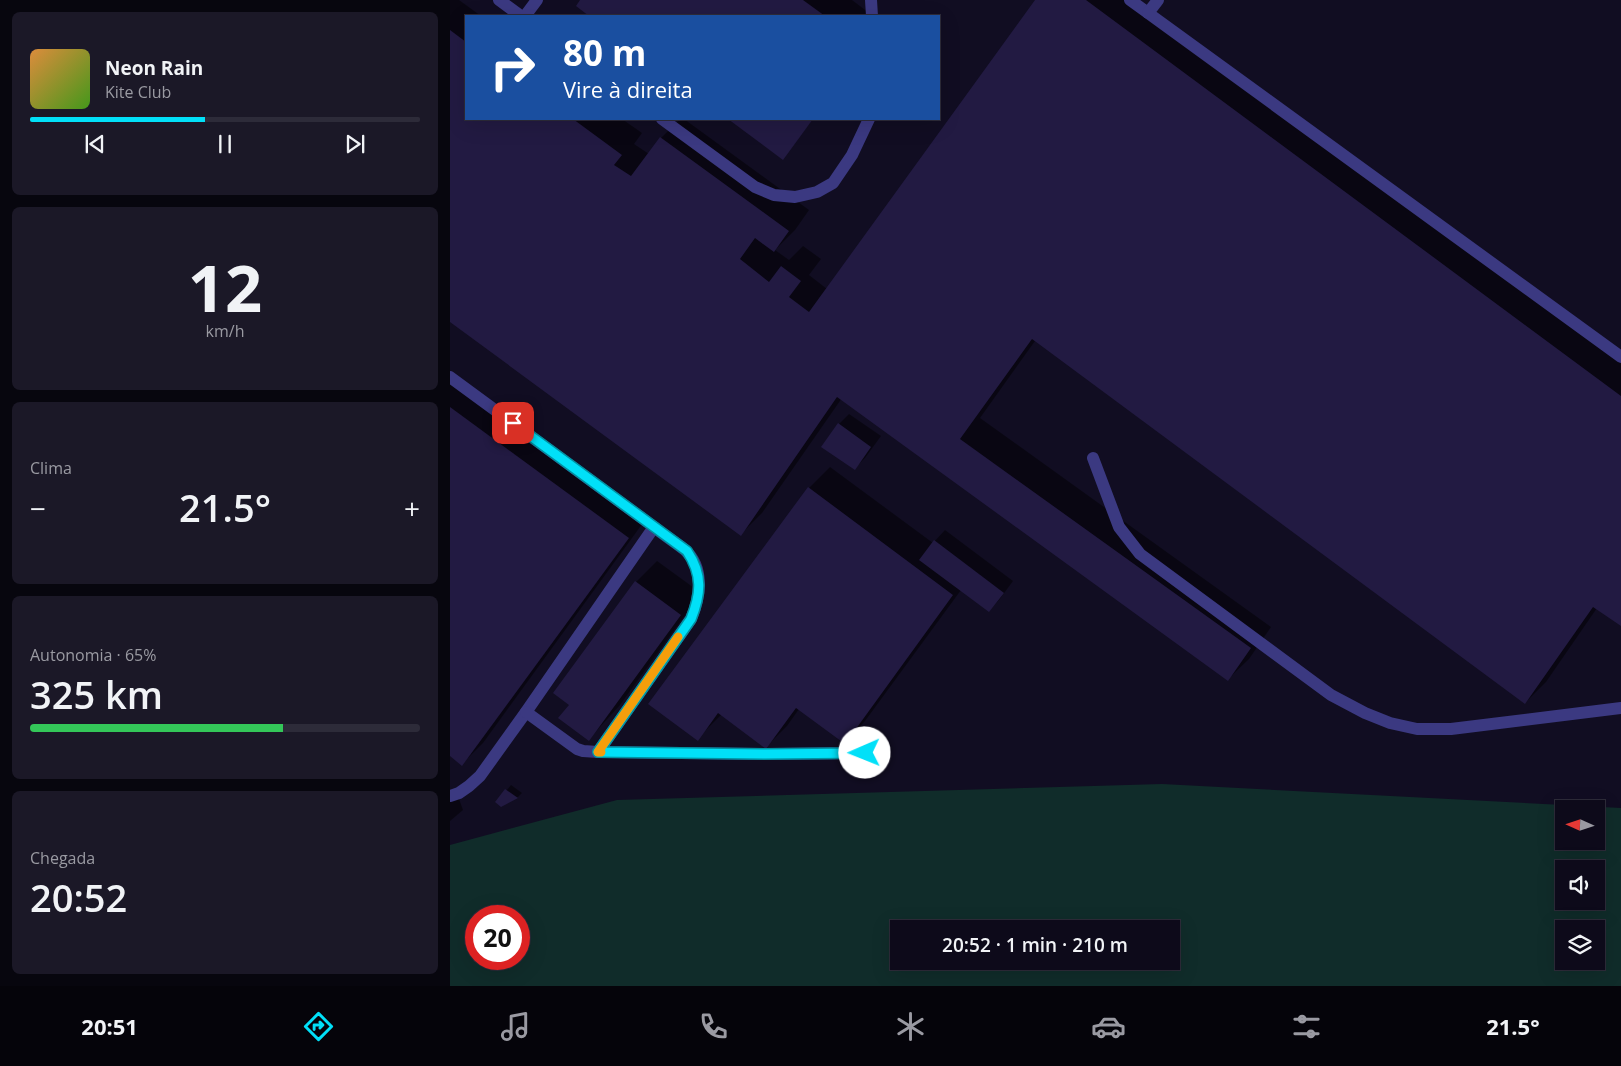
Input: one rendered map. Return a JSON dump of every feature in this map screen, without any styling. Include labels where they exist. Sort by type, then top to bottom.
[{"type":"lane","points":[[499,0],[522,15]]},
{"type":"lane","points":[[524,15],[537,0]]},
{"type":"lane","points":[[871,0],[872,15]]},
{"type":"lane","points":[[1130,0],[1621,357]]},
{"type":"lane","points":[[1148,13],[1158,0]]},
{"type":"lane","points":[[663,120],[755,187],[774,195],[795,197],[817,192],[833,183],[852,155],[869,120]]},
{"type":"lane","points":[[450,377],[687,551],[693,560],[698,574],[699,588],[697,604],[691,619],[598,752]]},
{"type":"lane","points":[[1093,458],[1119,527],[1140,554],[1331,695],[1365,713],[1390,723],[1418,729],[1451,729],[1621,708]]},
{"type":"lane","points":[[450,796],[464,790],[480,776],[654,527]]},
{"type":"lane","points":[[526,712],[577,749],[583,751],[765,754],[865,753]]},
{"type":"green space","points":[[1162,784],[1555,805],[1555,850],[1605,850],[1605,807],[1621,808],[1621,986],[450,986],[450,845],[617,800]]},
{"type":"building","points":[[580,0],[803,0],[824,15],[588,15],[576,6]]},
{"type":"building","points":[[1035,0],[1086,0],[1621,396],[1621,626],[1593,607],[1525,704],[1032,339],[960,439],[1251,648],[1228,681],[837,397],[741,536],[450,322],[450,30],[465,41],[465,120],[574,120],[622,155],[614,165],[631,176],[660,137],[789,231],[774,252],[755,238],[740,259],[769,282],[781,266],[801,281],[789,297],[809,312]]},
{"type":"building","points":[[729,120],[812,120],[783,160]]},
{"type":"building","points":[[450,407],[629,538],[462,766],[450,756]]},
{"type":"building","points":[[838,423],[871,447],[855,470],[821,447]]},
{"type":"building","points":[[808,487],[953,595],[845,744],[796,708],[766,749],[718,713],[698,741],[648,704]]},
{"type":"building","points":[[934,540],[1004,593],[989,612],[919,560]]},
{"type":"building","points":[[635,581],[681,615],[589,741],[558,718],[569,705],[553,693]]},
{"type":"building","points":[[505,789],[518,798],[501,807],[495,802]]},
{"type":"slow traffic","points":[[601,752],[598,752],[678,637]]},
{"type":"route","points":[[513,423],[687,551],[693,560],[698,574],[697,604],[691,619],[598,752],[679,754],[865,753]]}]
